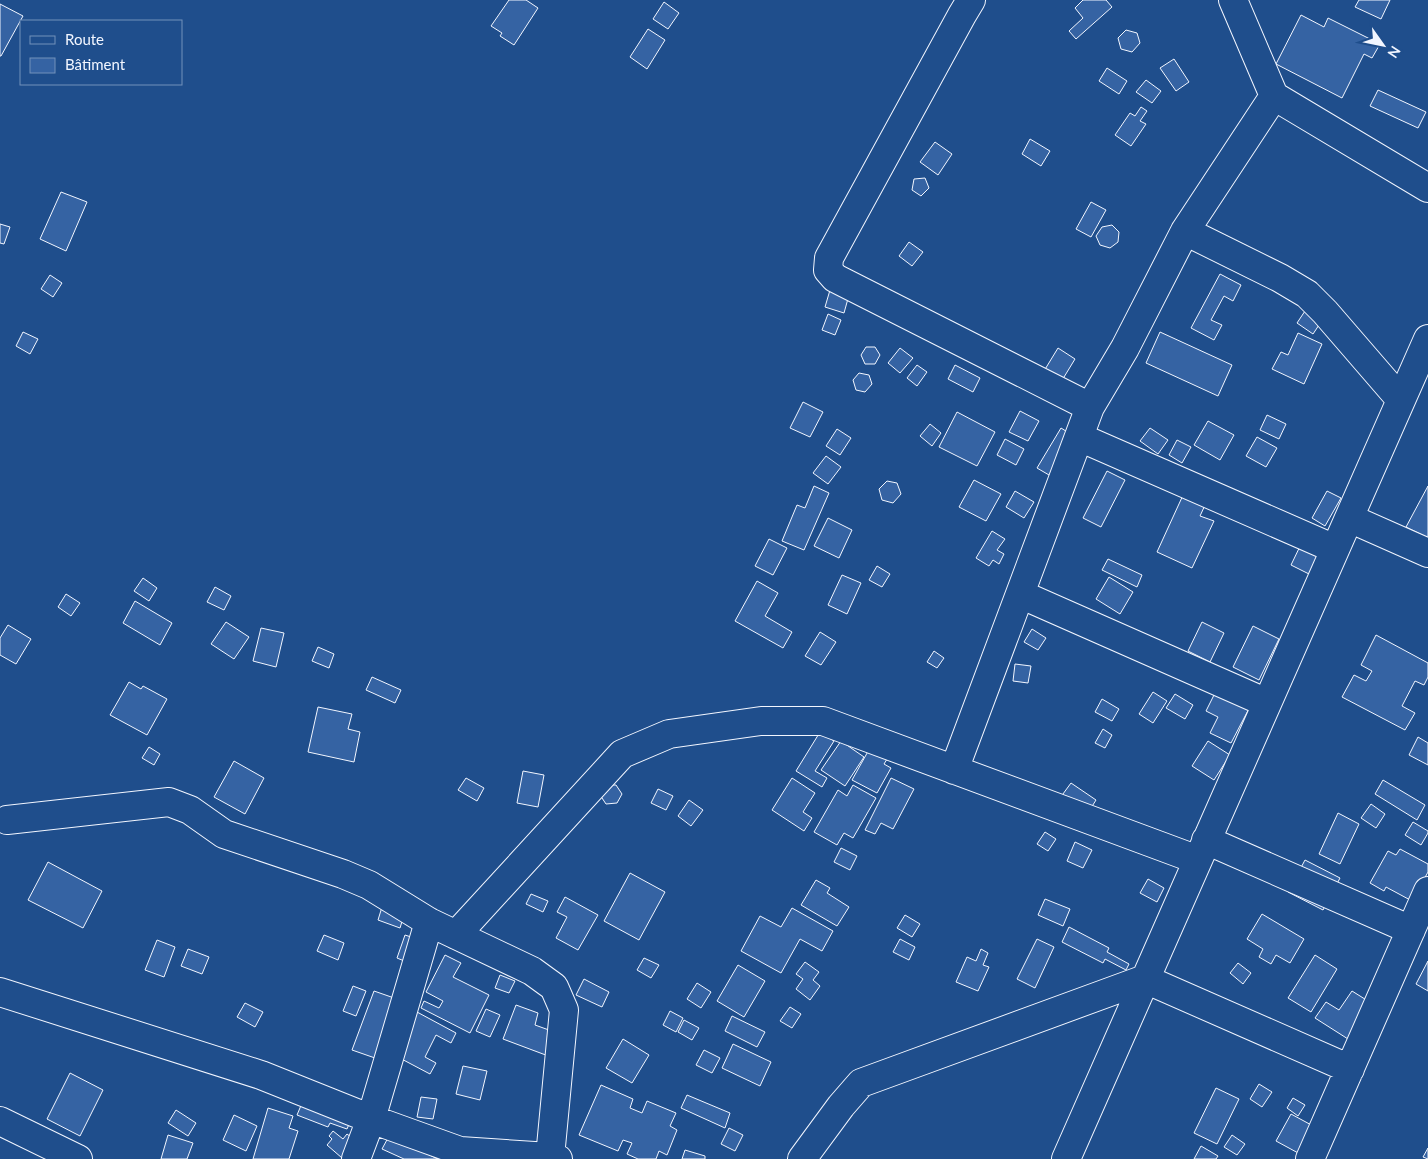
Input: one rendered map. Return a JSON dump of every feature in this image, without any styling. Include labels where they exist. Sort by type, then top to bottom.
[{"type":"street","points":[[971,0],[829,258],[828,270],[835,278],[1090,407]]},
{"type":"street","points":[[1233,0],[1274,96],[1428,188]]},
{"type":"street","points":[[954,770],[1090,407],[1125,348],[1185,231],[1274,96]]},
{"type":"street","points":[[1185,231],[1280,278],[1307,294],[1325,312],[1401,400]]},
{"type":"street","points":[[1066,1159],[1428,339]]},
{"type":"street","points":[[1079,437],[1335,550]]},
{"type":"street","points":[[1349,518],[1428,552]]},
{"type":"street","points":[[1020,594],[1267,703]]},
{"type":"street","points":[[456,935],[622,754],[669,734],[761,721],[822,721],[954,770],[1202,850],[1422,910],[1310,1159]]},
{"type":"street","points":[[0,992],[261,1075],[370,1119],[460,1151],[554,1158],[564,1010],[554,987],[532,971],[428,922],[369,885],[343,874],[224,834],[190,810],[169,802],[7,820]]},
{"type":"street","points":[[356,1159],[370,1119],[428,922]]},
{"type":"street","points":[[802,1159],[841,1106],[861,1083],[1145,979],[1350,1069]]},
{"type":"street","points":[[0,1121],[78,1159]]},
{"type":"building","points":[[509,0],[526,0],[538,8],[514,45],[500,36],[502,33],[491,26]]},
{"type":"building","points":[[1083,0],[1106,0],[1112,7],[1076,39],[1069,31],[1083,18],[1075,8]]},
{"type":"building","points":[[1359,0],[1390,0],[1381,19],[1355,7]]},
{"type":"building","points":[[664,2],[679,13],[668,29],[653,19]]},
{"type":"building","points":[[0,4],[23,16],[0,56]]},
{"type":"building","points":[[1301,15],[1324,27],[1328,18],[1380,44],[1372,58],[1364,54],[1342,98],[1276,64]]},
{"type":"building","points":[[648,29],[665,40],[647,69],[630,57]]},
{"type":"building","points":[[1126,30],[1137,33],[1140,43],[1132,52],[1121,49],[1118,38]]},
{"type":"building","points":[[1174,59],[1189,82],[1176,91],[1160,68]]},
{"type":"building","points":[[1107,68],[1127,81],[1119,94],[1099,81]]},
{"type":"building","points":[[1146,80],[1161,91],[1152,103],[1136,92]]},
{"type":"building","points":[[1378,90],[1426,112],[1418,128],[1370,106]]},
{"type":"building","points":[[1141,107],[1147,111],[1140,121],[1146,124],[1131,146],[1115,135],[1130,113],[1135,116]]},
{"type":"building","points":[[1030,139],[1050,151],[1041,166],[1022,154]]},
{"type":"building","points":[[935,142],[952,154],[938,175],[920,162]]},
{"type":"building","points":[[925,178],[929,188],[921,196],[912,190],[914,179]]},
{"type":"building","points":[[61,192],[87,202],[66,251],[40,239]]},
{"type":"building","points":[[1091,202],[1106,210],[1091,237],[1076,229]]},
{"type":"building","points":[[0,224],[10,227],[4,244],[0,243]]},
{"type":"building","points":[[1112,225],[1119,232],[1118,242],[1110,248],[1100,245],[1096,236],[1102,227]]},
{"type":"building","points":[[909,242],[923,252],[912,266],[899,256]]},
{"type":"building","points":[[1220,274],[1241,285],[1233,301],[1224,296],[1211,320],[1222,325],[1214,340],[1191,328]]},
{"type":"building","points":[[50,275],[62,283],[53,297],[41,289]]},
{"type":"building","points":[[830,290],[849,295],[844,313],[825,307]]},
{"type":"building","points":[[1305,311],[1321,322],[1313,334],[1297,323]]},
{"type":"building","points":[[828,314],[841,320],[835,335],[822,330]]},
{"type":"building","points":[[23,332],[38,339],[30,354],[16,346]]},
{"type":"building","points":[[1160,332],[1232,365],[1218,396],[1146,363]]},
{"type":"building","points":[[1298,333],[1322,344],[1304,384],[1272,369],[1281,352],[1288,355]]},
{"type":"building","points":[[866,347],[875,347],[880,355],[875,364],[865,364],[861,355]]},
{"type":"building","points":[[900,348],[913,358],[900,373],[888,363]]},
{"type":"building","points":[[1058,348],[1075,359],[1061,382],[1044,371]]},
{"type":"building","points":[[917,365],[927,372],[917,386],[907,378]]},
{"type":"building","points":[[955,365],[980,378],[973,392],[948,379]]},
{"type":"building","points":[[859,373],[869,375],[872,384],[865,392],[856,390],[853,380]]},
{"type":"building","points":[[803,402],[823,412],[810,437],[790,428]]},
{"type":"building","points":[[1020,411],[1039,421],[1028,441],[1009,432]]},
{"type":"building","points":[[957,412],[995,432],[977,466],[939,447]]},
{"type":"building","points":[[1267,415],[1286,424],[1279,439],[1260,430]]},
{"type":"building","points":[[1208,421],[1234,435],[1220,460],[1194,445]]},
{"type":"building","points":[[930,424],[941,433],[932,446],[920,436]]},
{"type":"building","points":[[1061,428],[1085,443],[1061,482],[1037,468]]},
{"type":"building","points":[[1150,428],[1168,440],[1158,454],[1140,441]]},
{"type":"building","points":[[837,429],[851,438],[840,455],[826,446]]},
{"type":"building","points":[[1257,437],[1277,448],[1266,467],[1246,456]]},
{"type":"building","points":[[1005,439],[1024,449],[1016,465],[997,455]]},
{"type":"building","points":[[1177,440],[1191,447],[1182,463],[1169,455]]},
{"type":"building","points":[[826,456],[841,467],[828,484],[813,473]]},
{"type":"building","points":[[1107,471],[1125,480],[1101,527],[1083,518]]},
{"type":"building","points":[[974,480],[1001,494],[986,521],[959,507]]},
{"type":"building","points":[[887,481],[897,483],[901,494],[893,503],[882,500],[879,489]]},
{"type":"building","points":[[814,486],[829,493],[804,550],[782,541],[797,505],[805,508]]},
{"type":"building","points":[[1428,486],[1428,538],[1406,527]]},
{"type":"building","points":[[1015,491],[1034,502],[1024,518],[1006,507]]},
{"type":"building","points":[[1327,491],[1341,498],[1325,526],[1312,518]]},
{"type":"building","points":[[1184,493],[1206,503],[1200,516],[1214,521],[1192,568],[1157,552]]},
{"type":"building","points":[[828,518],[852,530],[839,558],[814,546]]},
{"type":"building","points":[[992,531],[1005,539],[997,550],[1004,554],[999,564],[993,560],[989,566],[976,558]]},
{"type":"building","points":[[1304,538],[1322,546],[1309,574],[1291,565]]},
{"type":"building","points":[[769,539],[787,548],[773,575],[755,566]]},
{"type":"building","points":[[1108,559],[1142,575],[1137,587],[1102,570]]},
{"type":"building","points":[[877,566],[890,574],[882,587],[869,580]]},
{"type":"building","points":[[842,575],[861,583],[847,614],[828,605]]},
{"type":"building","points":[[1109,577],[1133,592],[1120,614],[1096,599]]},
{"type":"building","points":[[143,578],[157,588],[149,601],[134,591]]},
{"type":"building","points":[[757,581],[778,593],[765,616],[792,632],[783,648],[735,621]]},
{"type":"building","points":[[215,587],[231,596],[224,610],[207,602]]},
{"type":"building","points":[[66,594],[80,603],[71,616],[58,607]]},
{"type":"building","points":[[135,601],[172,623],[160,645],[123,623]]},
{"type":"building","points":[[226,622],[249,637],[234,659],[211,644]]},
{"type":"building","points":[[1202,622],[1224,633],[1210,662],[1188,651]]},
{"type":"building","points":[[8,625],[31,639],[16,664],[0,655],[0,638]]},
{"type":"building","points":[[1253,626],[1279,639],[1259,680],[1233,667]]},
{"type":"building","points":[[261,628],[284,633],[276,667],[253,661]]},
{"type":"building","points":[[1032,629],[1046,638],[1038,650],[1024,642]]},
{"type":"building","points":[[820,632],[836,642],[821,665],[805,656]]},
{"type":"building","points":[[1376,635],[1428,663],[1428,677],[1424,685],[1415,681],[1402,706],[1415,713],[1405,730],[1342,697],[1354,675],[1366,681],[1372,671],[1361,665]]},
{"type":"building","points":[[318,647],[334,654],[329,668],[312,661]]},
{"type":"building","points":[[934,651],[944,658],[937,668],[927,662]]},
{"type":"building","points":[[1015,664],[1031,666],[1028,683],[1013,681]]},
{"type":"building","points":[[372,677],[401,690],[395,703],[366,690]]},
{"type":"building","points":[[129,682],[141,689],[143,686],[167,699],[147,735],[110,715]]},
{"type":"building","points":[[1219,685],[1253,701],[1231,743],[1210,733],[1218,717],[1206,711]]},
{"type":"building","points":[[1153,692],[1167,701],[1153,723],[1139,714]]},
{"type":"building","points":[[1175,694],[1193,705],[1185,719],[1166,708]]},
{"type":"building","points":[[1102,699],[1119,709],[1112,721],[1095,712]]},
{"type":"building","points":[[318,707],[352,714],[348,729],[360,732],[354,762],[308,752]]},
{"type":"building","points":[[1103,729],[1112,735],[1105,748],[1095,743]]},
{"type":"building","points":[[820,732],[834,741],[815,771],[827,778],[822,787],[796,771]]},
{"type":"building","points":[[1418,737],[1428,743],[1428,765],[1409,755]]},
{"type":"building","points":[[841,741],[864,757],[845,786],[821,770]]},
{"type":"building","points":[[1208,741],[1230,755],[1214,780],[1192,766]]},
{"type":"building","points":[[871,746],[889,756],[884,764],[891,768],[877,793],[852,780]]},
{"type":"building","points":[[149,747],[160,754],[154,765],[142,758]]},
{"type":"building","points":[[234,761],[264,778],[245,814],[214,797]]},
{"type":"building","points":[[523,771],[544,775],[538,807],[517,803]]},
{"type":"building","points":[[466,778],[484,788],[477,801],[458,790]]},
{"type":"building","points":[[792,778],[815,793],[803,812],[812,818],[804,831],[772,810]]},
{"type":"building","points":[[891,778],[914,789],[893,829],[881,823],[875,834],[865,830]]},
{"type":"building","points":[[1383,780],[1425,805],[1417,820],[1375,794]]},
{"type":"building","points":[[1071,783],[1096,800],[1086,816],[1060,798]]},
{"type":"building","points":[[605,785],[616,785],[622,794],[617,803],[606,804],[600,795]]},
{"type":"building","points":[[853,785],[876,798],[853,838],[844,833],[837,845],[814,832],[838,790],[847,796]]},
{"type":"building","points":[[658,789],[673,796],[666,810],[651,803]]},
{"type":"building","points":[[689,800],[703,810],[691,826],[678,816]]},
{"type":"building","points":[[1371,804],[1385,814],[1376,828],[1361,818]]},
{"type":"building","points":[[1338,813],[1359,824],[1340,864],[1319,854]]},
{"type":"building","points":[[1413,822],[1428,831],[1421,845],[1405,835]]},
{"type":"building","points":[[1045,832],[1056,839],[1048,851],[1037,844]]},
{"type":"building","points":[[1075,842],[1092,850],[1083,868],[1067,861]]},
{"type":"building","points":[[841,848],[857,856],[850,870],[834,862]]},
{"type":"building","points":[[1400,849],[1428,864],[1428,872],[1412,901],[1386,887],[1384,891],[1370,883],[1388,851],[1396,855]]},
{"type":"building","points":[[1305,860],[1340,878],[1323,910],[1288,892]]},
{"type":"building","points":[[48,862],[102,891],[83,928],[28,900]]},
{"type":"building","points":[[630,873],[665,892],[639,940],[604,921]]},
{"type":"building","points":[[1148,879],[1164,888],[1157,902],[1140,893]]},
{"type":"building","points":[[816,880],[830,888],[827,893],[849,907],[837,926],[801,905]]},
{"type":"building","points":[[531,894],[548,901],[543,912],[526,904]]},
{"type":"building","points":[[565,897],[598,915],[578,950],[556,938],[567,917],[557,912]]},
{"type":"building","points":[[1045,899],[1070,909],[1063,926],[1038,915]]},
{"type":"building","points":[[382,907],[404,915],[400,928],[378,920]]},
{"type":"building","points":[[792,908],[833,931],[822,951],[800,939],[781,973],[741,951],[760,916],[781,927]]},
{"type":"building","points":[[1262,914],[1304,939],[1290,963],[1276,955],[1271,964],[1259,957],[1263,949],[1247,939]]},
{"type":"building","points":[[905,915],[920,924],[912,937],[897,928]]},
{"type":"building","points":[[1069,927],[1109,948],[1107,952],[1129,964],[1126,970],[1105,959],[1103,963],[1062,942]]},
{"type":"building","points":[[324,935],[344,943],[338,960],[317,951]]},
{"type":"building","points":[[405,935],[417,939],[409,963],[397,958]]},
{"type":"building","points":[[900,939],[915,947],[909,960],[893,952]]},
{"type":"building","points":[[1037,939],[1054,947],[1035,988],[1017,979]]},
{"type":"building","points":[[157,940],[175,947],[164,977],[145,970]]},
{"type":"building","points":[[188,949],[209,957],[202,974],[181,966]]},
{"type":"building","points":[[981,949],[988,953],[983,965],[989,967],[978,991],[956,982],[967,957],[976,961]]},
{"type":"building","points":[[445,955],[461,963],[453,977],[489,995],[470,1033],[421,1008],[424,1001],[439,1008],[443,1001],[426,992]]},
{"type":"building","points":[[1315,955],[1337,969],[1311,1012],[1288,998]]},
{"type":"building","points":[[644,958],[659,965],[651,978],[637,970]]},
{"type":"building","points":[[1428,961],[1428,991],[1416,984]]},
{"type":"building","points":[[805,962],[819,972],[813,980],[820,986],[810,1000],[796,989],[803,979],[796,974]]},
{"type":"building","points":[[1238,963],[1251,973],[1243,984],[1230,973]]},
{"type":"building","points":[[738,965],[765,981],[744,1017],[717,1001]]},
{"type":"building","points":[[500,975],[515,981],[509,993],[495,988]]},
{"type":"building","points":[[584,979],[609,992],[602,1007],[576,995]]},
{"type":"building","points":[[697,983],[711,992],[701,1008],[687,999]]},
{"type":"building","points":[[353,986],[366,991],[356,1016],[343,1011]]},
{"type":"building","points":[[374,991],[397,999],[375,1058],[352,1050]]},
{"type":"building","points":[[1352,991],[1368,1001],[1348,1039],[1315,1018],[1326,1002],[1339,1010]]},
{"type":"building","points":[[245,1003],[263,1012],[255,1027],[237,1017]]},
{"type":"building","points":[[516,1005],[538,1013],[535,1025],[560,1034],[551,1057],[503,1039]]},
{"type":"building","points":[[790,1007],[801,1014],[792,1028],[780,1021]]},
{"type":"building","points":[[486,1009],[500,1015],[490,1037],[476,1031]]},
{"type":"building","points":[[670,1011],[683,1018],[676,1032],[663,1025]]},
{"type":"building","points":[[417,1012],[456,1033],[451,1043],[436,1035],[425,1057],[436,1063],[430,1074],[394,1055]]},
{"type":"building","points":[[732,1016],[765,1032],[757,1047],[725,1031]]},
{"type":"building","points":[[684,1020],[699,1028],[692,1040],[678,1032]]},
{"type":"building","points":[[623,1039],[649,1055],[632,1083],[606,1068]]},
{"type":"building","points":[[733,1044],[771,1062],[760,1086],[722,1068]]},
{"type":"building","points":[[704,1050],[720,1058],[712,1073],[696,1065]]},
{"type":"building","points":[[463,1066],[487,1071],[480,1100],[456,1094]]},
{"type":"building","points":[[70,1073],[103,1090],[80,1136],[47,1119]]},
{"type":"building","points":[[1259,1084],[1272,1092],[1262,1107],[1250,1099]]},
{"type":"building","points":[[601,1085],[633,1099],[630,1108],[642,1113],[647,1101],[676,1113],[670,1126],[677,1130],[667,1155],[659,1151],[656,1159],[638,1159],[627,1154],[632,1143],[623,1140],[618,1151],[579,1135]]},
{"type":"building","points":[[1216,1088],[1239,1099],[1217,1144],[1194,1133]]},
{"type":"building","points":[[687,1095],[730,1113],[725,1128],[681,1108]]},
{"type":"building","points":[[305,1096],[350,1122],[347,1129],[330,1123],[328,1127],[297,1115]]},
{"type":"building","points":[[421,1097],[437,1099],[433,1119],[417,1117]]},
{"type":"building","points":[[1293,1098],[1305,1105],[1298,1116],[1287,1108]]},
{"type":"building","points":[[268,1108],[293,1116],[289,1128],[298,1131],[289,1159],[253,1159]]},
{"type":"building","points":[[176,1110],[196,1123],[188,1136],[168,1123]]},
{"type":"building","points":[[1291,1114],[1315,1127],[1300,1154],[1276,1141]]},
{"type":"building","points":[[234,1115],[257,1126],[246,1151],[223,1140]]},
{"type":"building","points":[[729,1128],[743,1135],[735,1151],[721,1144]]},
{"type":"building","points":[[333,1131],[343,1139],[347,1134],[356,1141],[342,1158],[327,1145],[332,1139],[329,1136]]},
{"type":"building","points":[[168,1135],[193,1143],[187,1159],[161,1159]]},
{"type":"building","points":[[1232,1135],[1245,1144],[1237,1155],[1224,1147]]},
{"type":"building","points":[[389,1136],[438,1159],[404,1159],[382,1149]]},
{"type":"building","points":[[1201,1146],[1218,1156],[1216,1159],[1194,1159]]},
{"type":"building","points":[[1428,1148],[1428,1159],[1423,1157]]},
{"type":"building","points":[[685,1150],[705,1156],[705,1159],[682,1159]]}]
